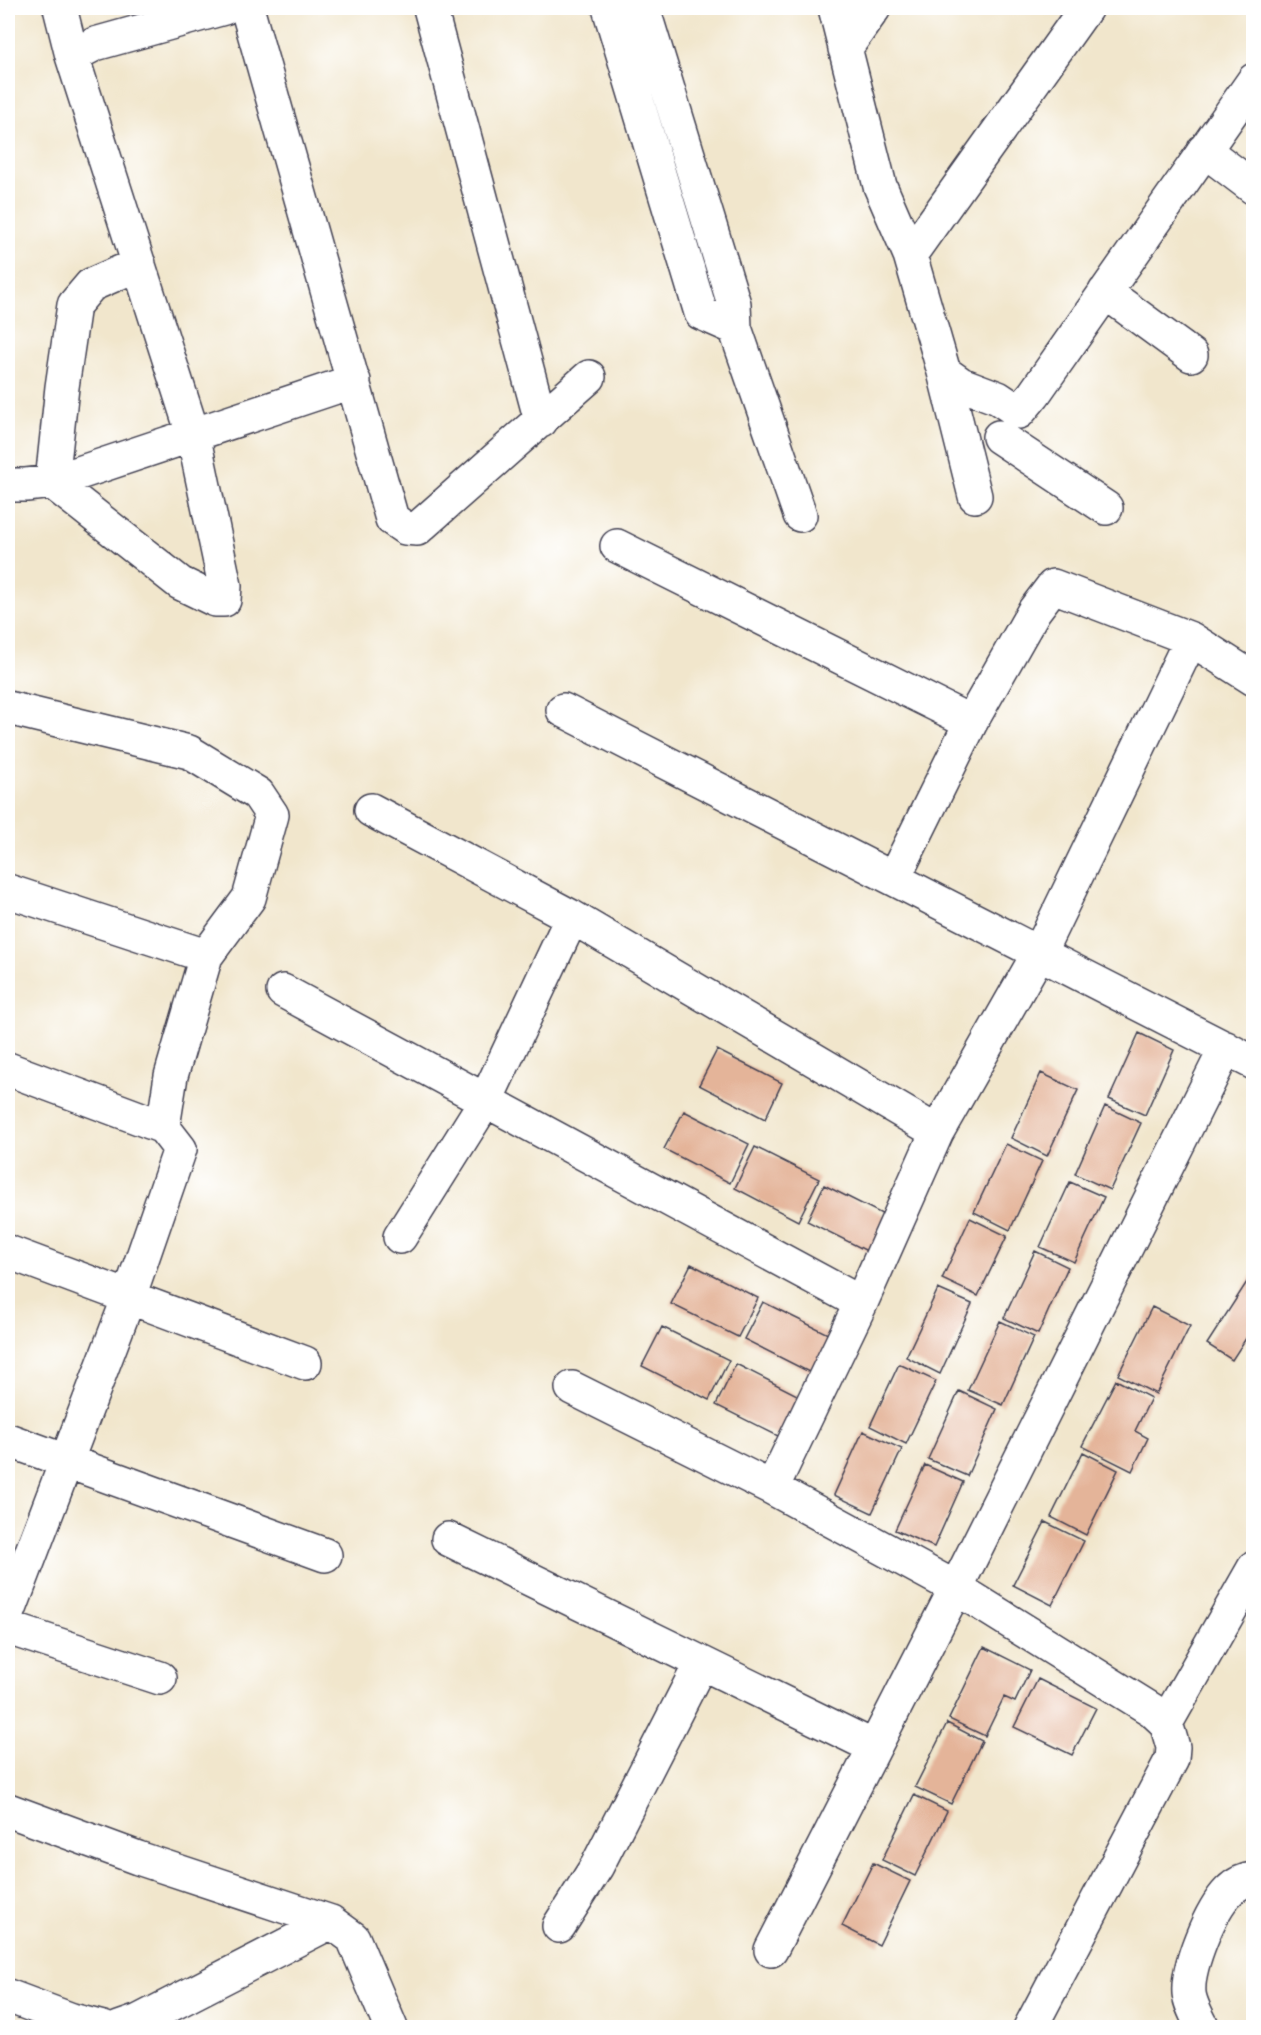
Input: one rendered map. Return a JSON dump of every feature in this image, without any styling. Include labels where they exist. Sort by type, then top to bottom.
[{"type":"street","points":[[52,482],[180,583],[215,600],[224,600],[225,586],[193,434],[72,56],[60,8]]},
{"type":"street","points":[[72,56],[95,44],[224,8]]},
{"type":"street","points":[[247,8],[392,519],[405,528],[417,529],[590,377]]},
{"type":"street","points":[[430,8],[541,421]]},
{"type":"street","points":[[609,8],[701,313],[735,328]]},
{"type":"street","points":[[643,8],[734,304],[735,328],[800,515]]},
{"type":"street","points":[[835,8],[880,186],[909,255],[944,372],[972,485],[999,437],[1034,394],[1254,80]]},
{"type":"street","points":[[845,49],[874,8]]},
{"type":"street","points":[[909,255],[1086,8]]},
{"type":"street","points":[[1204,150],[1254,188]]},
{"type":"street","points":[[52,482],[74,305],[91,285],[139,264]]},
{"type":"street","points":[[1105,292],[1191,355]]},
{"type":"street","points":[[944,372],[961,384],[998,398],[1019,412]]},
{"type":"street","points":[[8,485],[52,482],[354,381]]},
{"type":"street","points":[[999,437],[1106,508]]},
{"type":"street","points":[[617,546],[971,722]]},
{"type":"street","points":[[894,878],[971,722],[1034,611],[1053,586],[1191,639],[1254,679]]},
{"type":"street","points":[[772,1488],[861,1304],[937,1132],[1039,952],[1191,639]]},
{"type":"street","points":[[8,708],[189,752],[258,794],[272,815],[249,898],[206,956],[171,1076],[163,1127]]},
{"type":"street","points":[[563,710],[1240,1055],[956,1588],[771,1950]]},
{"type":"street","points":[[371,810],[572,917],[937,1132]]},
{"type":"street","points":[[8,891],[206,956]]},
{"type":"street","points":[[400,1237],[486,1100],[572,917]]},
{"type":"street","points":[[283,991],[861,1304]]},
{"type":"street","points":[[8,1068],[163,1127],[180,1149],[129,1297],[8,1614]]},
{"type":"street","points":[[8,1252],[305,1363]]},
{"type":"street","points":[[572,1388],[772,1488],[956,1588],[1152,1710],[1166,1723],[1173,1748],[1172,1759],[1030,2028]]},
{"type":"street","points":[[8,1440],[326,1554]]},
{"type":"street","points":[[448,1539],[874,1747]]},
{"type":"street","points":[[1166,1723],[1254,1568]]},
{"type":"street","points":[[8,1628],[160,1678]]},
{"type":"street","points":[[559,1926],[597,1866],[701,1663]]},
{"type":"street","points":[[8,1810],[138,1858],[330,1922],[353,1938],[391,2028]]},
{"type":"street","points":[[1203,2028],[1189,1994],[1192,1966],[1206,1927],[1227,1893],[1239,1883],[1254,1879]]},
{"type":"street","points":[[119,2028],[139,2020],[330,1922]]},
{"type":"street","points":[[8,1996],[72,2020],[103,2028]]},
{"type":"building","points":[[1139,1033],[1174,1050],[1145,1115],[1109,1099]]},
{"type":"building","points":[[717,1050],[782,1083],[765,1119],[699,1085]]},
{"type":"building","points":[[1041,1073],[1078,1090],[1047,1156],[1011,1138]]},
{"type":"building","points":[[1105,1106],[1141,1123],[1110,1190],[1075,1174]]},
{"type":"building","points":[[684,1111],[749,1144],[730,1183],[664,1149]]},
{"type":"building","points":[[1006,1144],[1042,1161],[1010,1230],[974,1212]]},
{"type":"building","points":[[755,1147],[819,1179],[798,1221],[735,1188]]},
{"type":"building","points":[[1070,1182],[1104,1197],[1074,1262],[1040,1247]]},
{"type":"building","points":[[824,1185],[892,1219],[873,1254],[807,1221]]},
{"type":"building","points":[[970,1218],[1007,1236],[978,1296],[942,1279]]},
{"type":"building","points":[[1035,1251],[1068,1267],[1038,1334],[1004,1318]]},
{"type":"building","points":[[691,1264],[758,1298],[738,1337],[671,1304]]},
{"type":"building","points":[[1254,1271],[1254,1326],[1232,1360],[1207,1344]]},
{"type":"building","points":[[938,1289],[972,1304],[940,1374],[906,1357]]},
{"type":"building","points":[[763,1302],[832,1336],[813,1374],[744,1339]]},
{"type":"building","points":[[1152,1307],[1190,1326],[1156,1394],[1118,1375]]},
{"type":"building","points":[[1000,1321],[1034,1337],[1003,1405],[968,1390]]},
{"type":"building","points":[[662,1327],[729,1360],[709,1400],[642,1366]]},
{"type":"building","points":[[736,1364],[803,1398],[782,1438],[716,1405]]},
{"type":"building","points":[[899,1364],[936,1381],[906,1444],[870,1426]]},
{"type":"building","points":[[1116,1380],[1151,1398],[1135,1431],[1148,1438],[1132,1471],[1082,1446]]},
{"type":"building","points":[[959,1391],[997,1409],[967,1476],[928,1459]]},
{"type":"building","points":[[863,1431],[902,1449],[872,1513],[834,1495]]},
{"type":"building","points":[[1083,1452],[1118,1470],[1086,1535],[1051,1517]]},
{"type":"building","points":[[925,1465],[963,1482],[934,1547],[895,1530]]},
{"type":"building","points":[[1045,1522],[1084,1541],[1052,1605],[1013,1585]]},
{"type":"building","points":[[984,1647],[1030,1670],[1015,1702],[1004,1697],[985,1736],[949,1719]]},
{"type":"building","points":[[1038,1679],[1096,1708],[1072,1755],[1014,1727]]},
{"type":"building","points":[[947,1723],[982,1741],[951,1804],[915,1787]]},
{"type":"building","points":[[914,1795],[947,1811],[915,1876],[882,1860]]},
{"type":"building","points":[[873,1863],[910,1881],[879,1945],[842,1926]]}]
